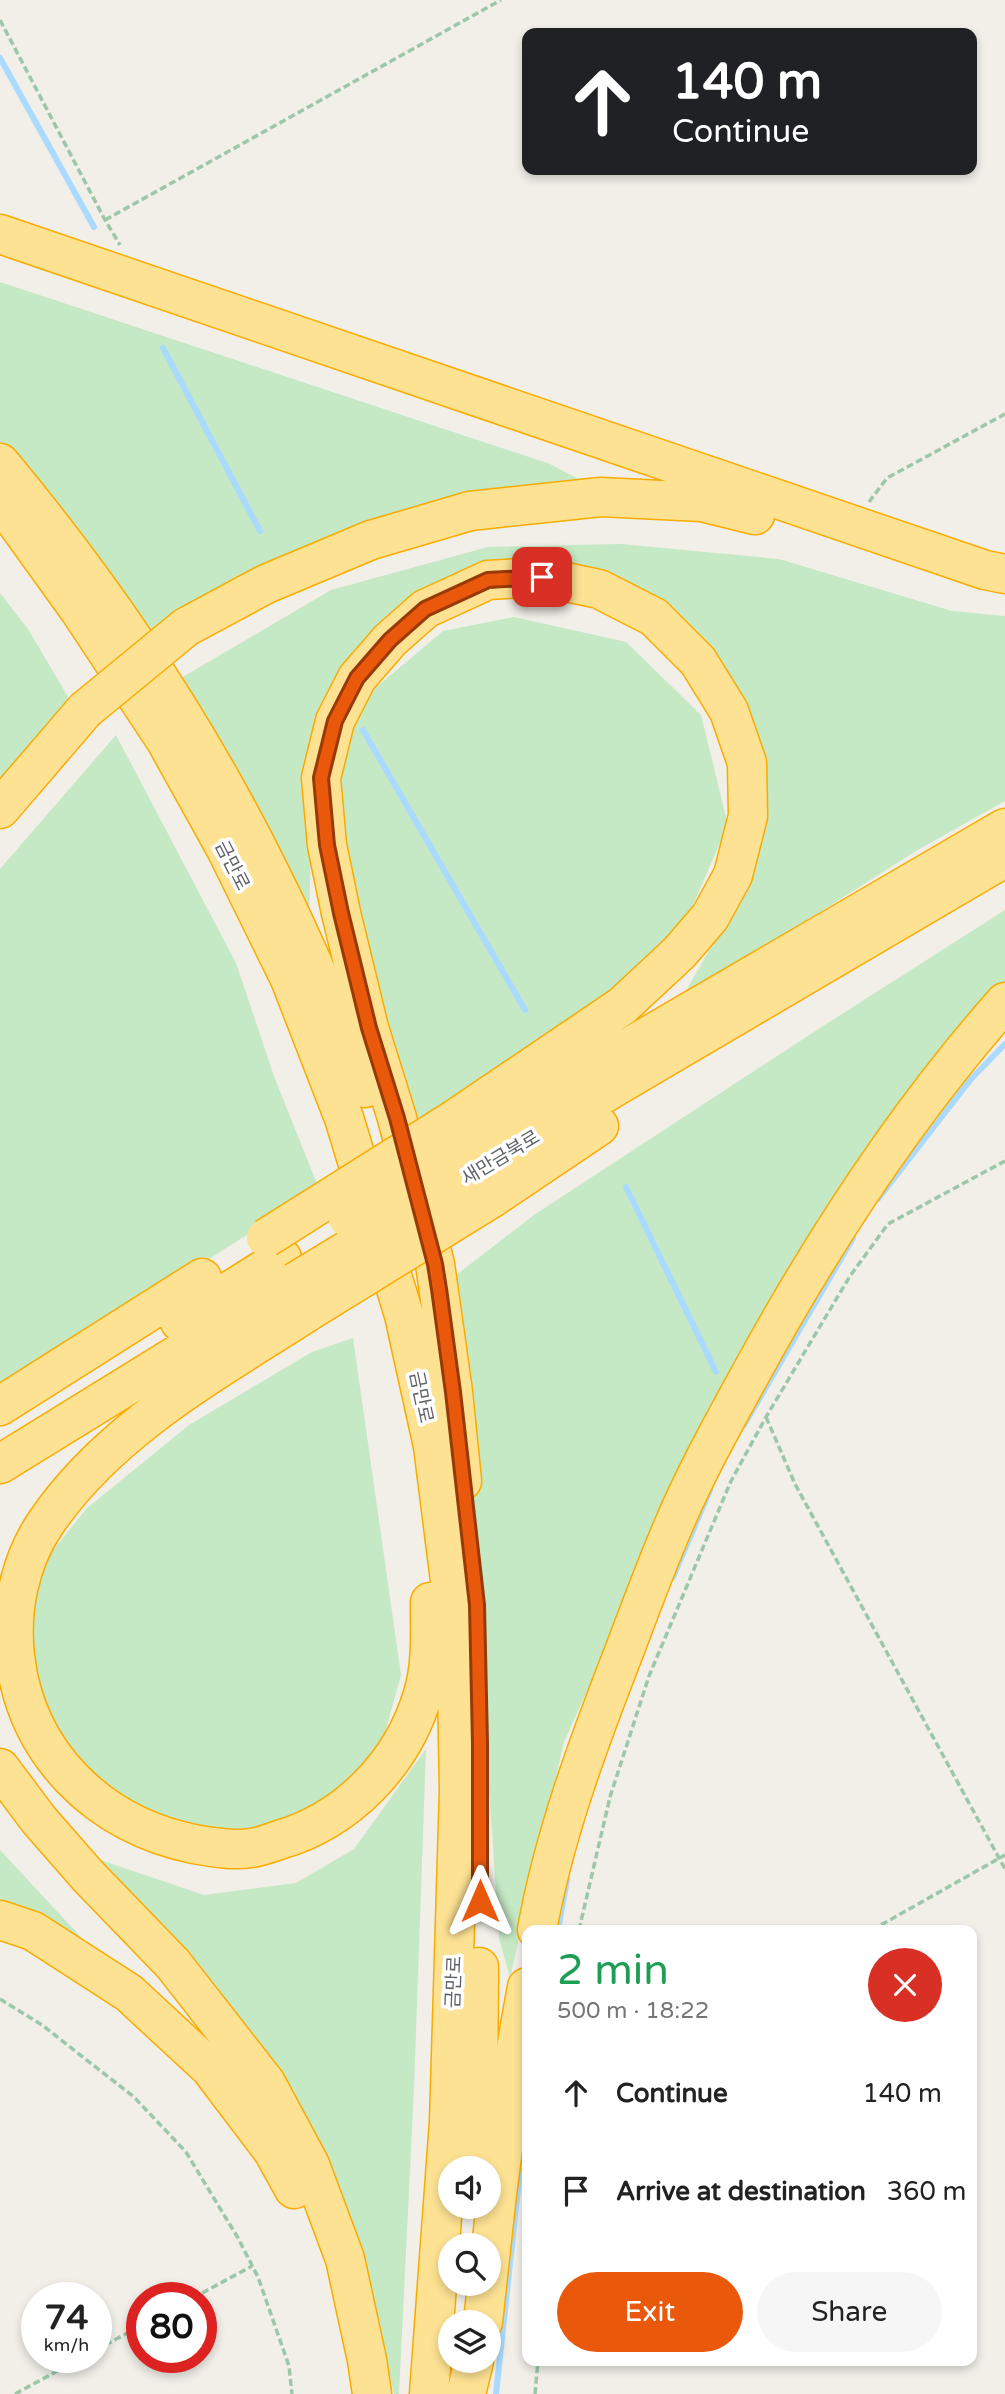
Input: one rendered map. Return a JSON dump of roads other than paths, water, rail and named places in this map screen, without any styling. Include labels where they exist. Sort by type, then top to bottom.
[{"type":"highway","points":[[0,234],[995,572]]},
{"type":"highway","name":"금만로","points":[[0,463],[91,578],[188,725],[273,878],[321,982],[367,1094],[411,1248],[447,1384],[477,1605],[480,1744],[478,2097],[475,2156]]},
{"type":"highway","points":[[0,809],[85,709],[186,627],[266,584],[370,540],[470,511],[601,497],[702,502],[995,572]]},
{"type":"highway","name":"금만로","points":[[0,500],[80,611],[166,741],[226,849],[290,979],[344,1118],[404,1315],[433,1446],[456,1628],[459,1790],[449,2122],[429,2394]]},
{"type":"highway","points":[[0,1406],[288,1272],[474,1157],[622,1006],[679,953],[710,917],[733,875],[748,816],[747,763],[729,711],[698,661],[654,617],[598,589],[542,577],[488,580],[425,609],[390,640],[357,678],[335,721],[321,778],[327,845],[341,913],[369,1028],[397,1118],[435,1264],[464,1494]]},
{"type":"highway","name":"새만금북로","points":[[474,1157],[576,1078],[1005,828]]},
{"type":"highway","name":"새만금북로","points":[[0,1464],[288,1272],[474,1157],[630,1078],[1005,858]]},
{"type":"highway","points":[[538,1925],[547,1875],[588,1744],[672,1528],[721,1428],[806,1278],[892,1144],[968,1045],[1005,1002]]},
{"type":"highway","points":[[288,1272],[177,1397],[113,1446],[74,1484],[44,1525],[26,1558],[12,1633],[18,1680],[32,1719],[53,1757],[82,1789],[120,1818],[163,1837],[210,1847],[251,1848],[298,1835],[339,1813],[373,1783],[405,1739],[424,1693],[430,1647],[429,1579],[400,1387],[344,1118]]},
{"type":"highway","name":"새만금북로","points":[[0,1434],[288,1272]]},
{"type":"highway","points":[[0,1768],[39,1820],[88,1876],[173,1964],[266,2083],[310,2165],[345,2259],[368,2360],[372,2394]]},
{"type":"highway","points":[[0,1920],[33,1931],[129,1993],[210,2068],[274,2151],[313,2222],[346,2316],[358,2394]]},
{"type":"highway","points":[[484,2310],[504,2139],[522,2020]]},
{"type":"highway","points":[[460,2394],[461,2373]]},
{"type":"highway","points":[[466,2394],[471,2373]]},
{"type":"waterway","points":[[0,58],[94,227]]},
{"type":"waterway","points":[[163,348],[260,531]]},
{"type":"waterway","points":[[363,730],[525,1010]]},
{"type":"waterway","points":[[878,1199],[971,1079],[1005,1044]]},
{"type":"waterway","points":[[626,1187],[716,1372]]},
{"type":"waterway","points":[[744,1425],[853,1238]]},
{"type":"waterway","points":[[673,1577],[710,1490]]},
{"type":"waterway","points":[[559,1925],[567,1880]]},
{"type":"waterway","points":[[496,2394],[521,2161]]}]
